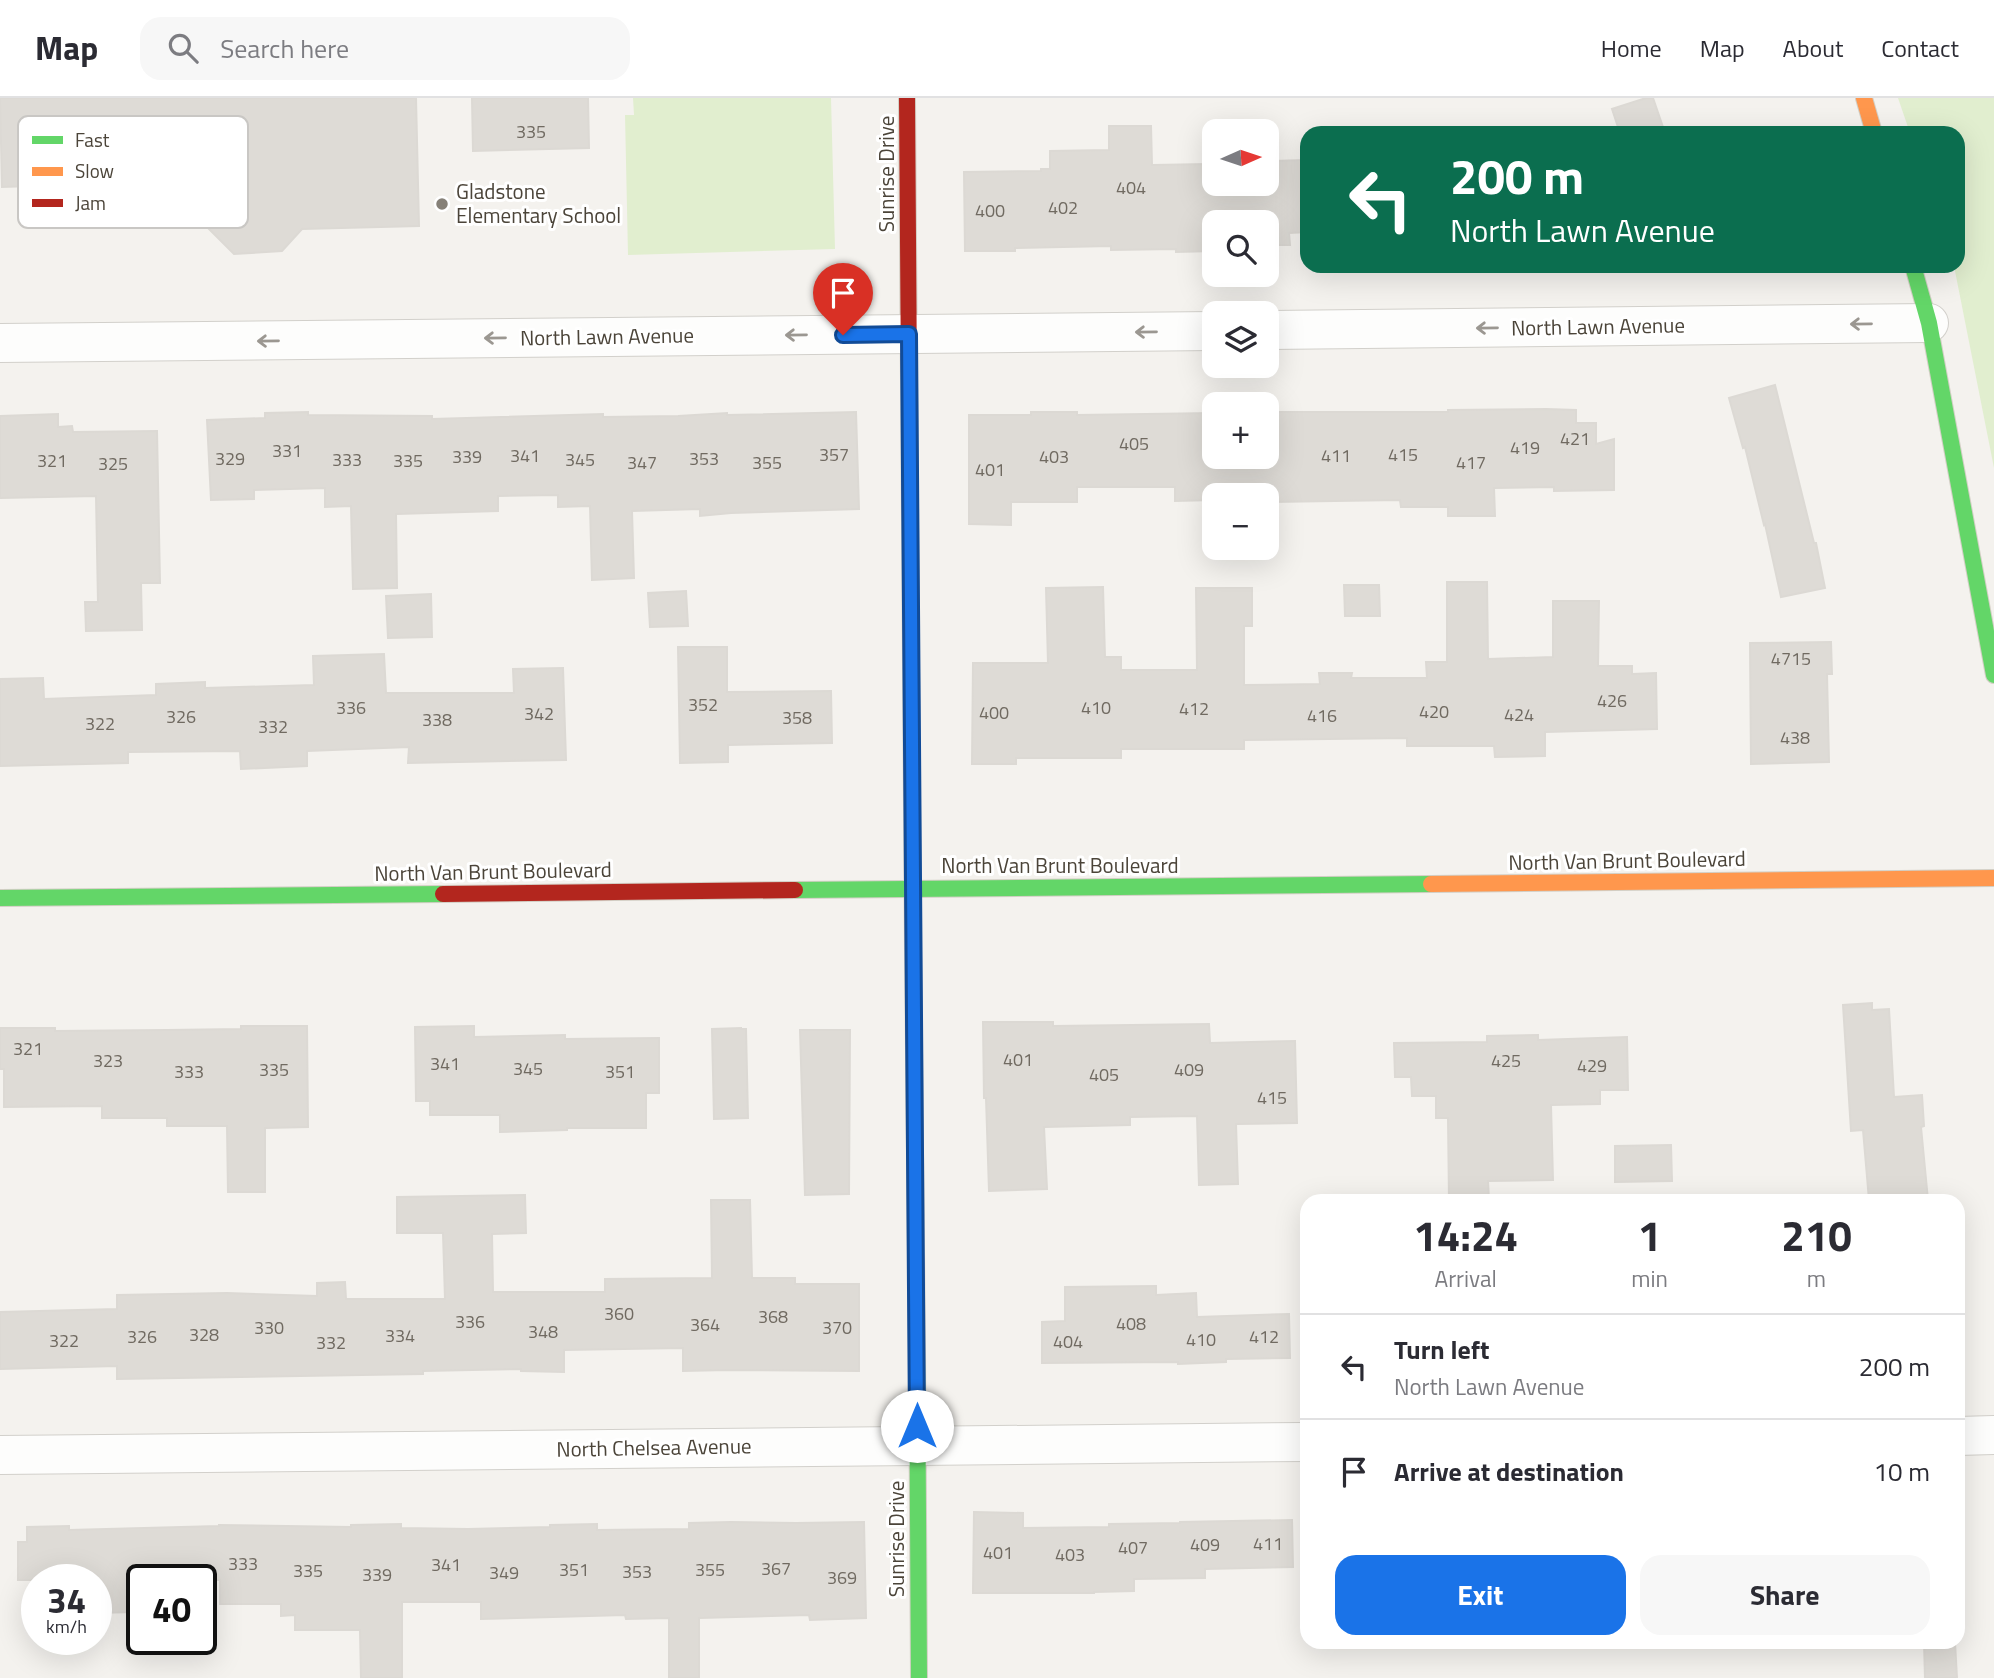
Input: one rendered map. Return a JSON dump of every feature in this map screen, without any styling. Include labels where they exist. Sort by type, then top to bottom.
[{"type":"street","name":"Sunrise Drive","points":[[907,98],[919,1678]]},
{"type":"street","points":[[1864,98],[1872,126]]},
{"type":"street","points":[[1915,273],[1929,323],[1994,675]]},
{"type":"street","name":"North Lawn Avenue","points":[[1279,330],[1929,323]]},
{"type":"street","name":"North Lawn Avenue","points":[[0,344],[1202,331]]},
{"type":"street","name":"North Van Brunt Boulevard","points":[[0,898],[1994,878]]},
{"type":"street","points":[[1965,1436],[1994,1436]]},
{"type":"street","name":"North Chelsea Avenue","points":[[0,1455],[1300,1442]]},
{"type":"green space","points":[[633,98],[831,98],[835,249],[628,255],[625,115],[634,115]]},
{"type":"green space","points":[[1898,98],[1994,98],[1994,468],[1955,273],[1965,273],[1965,126],[1908,126]]},
{"type":"building","points":[[0,98],[416,98],[419,226],[302,229],[282,251],[234,254],[208,228],[248,228],[248,116],[18,116],[18,186],[2,187]]},
{"type":"building","points":[[472,98],[588,98],[589,148],[473,151]]},
{"type":"building","points":[[1653,98],[1663,126],[1618,126],[1612,109]]},
{"type":"building","points":[[1109,126],[1151,126],[1152,165],[1202,164],[1202,196],[1279,196],[1279,161],[1300,160],[1300,232],[1289,233],[1290,245],[1279,245],[1279,210],[1202,210],[1202,251],[1111,250],[1111,246],[965,251],[964,172],[1050,169],[1050,151],[1109,150]]},
{"type":"building","points":[[1775,385],[1825,588],[1781,597],[1745,447],[1743,448],[1729,398]]},
{"type":"building","points":[[1576,410],[1576,423],[1596,423],[1596,444],[1614,439],[1614,490],[1494,488],[1495,516],[1448,516],[1448,507],[1401,507],[1400,500],[1279,502],[1279,483],[1202,483],[1202,500],[1175,501],[1175,487],[1077,487],[1077,502],[1011,502],[1011,525],[969,524],[969,415],[1031,415],[1031,412],[1077,412],[1077,415],[1202,413],[1202,469],[1279,469],[1279,412]]},
{"type":"building","points":[[308,412],[308,415],[432,416],[432,419],[603,414],[603,417],[856,412],[859,509],[700,516],[700,509],[632,511],[634,578],[592,580],[590,506],[558,507],[558,495],[498,496],[498,511],[396,514],[397,588],[353,589],[351,506],[325,507],[325,488],[254,490],[254,499],[211,500],[207,420],[265,418],[265,413]]},
{"type":"building","points":[[58,414],[58,427],[72,426],[73,432],[157,431],[160,583],[141,583],[142,630],[86,631],[85,602],[98,602],[96,496],[0,498],[0,416]]},
{"type":"building","points":[[1447,582],[1487,582],[1488,659],[1553,657],[1553,601],[1599,601],[1598,666],[1632,666],[1632,674],[1656,673],[1657,729],[1545,732],[1545,756],[1495,757],[1494,746],[1407,746],[1407,738],[1244,740],[1244,749],[1121,749],[1121,758],[1016,758],[1016,764],[972,764],[973,663],[1048,663],[1046,588],[1103,587],[1105,657],[1121,657],[1121,670],[1197,670],[1196,588],[1252,588],[1252,626],[1244,626],[1244,685],[1320,684],[1319,673],[1352,673],[1351,678],[1427,678],[1426,662],[1447,662]]},
{"type":"building","points":[[1344,585],[1379,585],[1380,616],[1345,616]]},
{"type":"building","points":[[686,591],[688,626],[650,627],[648,593]]},
{"type":"building","points":[[431,594],[432,637],[388,638],[386,596]]},
{"type":"building","points":[[1831,642],[1832,674],[1827,674],[1829,762],[1751,764],[1750,643]]},
{"type":"building","points":[[678,647],[727,647],[727,692],[831,691],[832,743],[728,745],[728,762],[680,763]]},
{"type":"building","points":[[384,654],[386,693],[514,693],[513,669],[563,668],[566,760],[408,763],[409,747],[307,751],[307,766],[241,769],[240,751],[128,752],[128,763],[0,766],[0,679],[43,678],[44,699],[156,695],[156,684],[205,682],[205,688],[314,685],[313,656]]},
{"type":"building","points":[[1872,1003],[1872,1010],[1889,1009],[1894,1097],[1922,1095],[1924,1126],[1921,1127],[1927,1194],[1868,1194],[1863,1130],[1851,1131],[1843,1005]]},
{"type":"building","points":[[983,1022],[1053,1022],[1053,1026],[1209,1024],[1210,1043],[1295,1041],[1297,1123],[1236,1124],[1238,1184],[1199,1185],[1197,1116],[1130,1117],[1130,1125],[1044,1127],[1047,1189],[989,1191]]},
{"type":"building","points":[[241,1026],[307,1026],[308,1127],[265,1128],[265,1192],[228,1192],[227,1126],[167,1126],[167,1118],[102,1118],[102,1106],[4,1107],[0,1028],[55,1028],[55,1031],[241,1029]]},
{"type":"building","points":[[474,1026],[474,1037],[565,1035],[565,1039],[659,1038],[659,1093],[646,1093],[646,1128],[567,1128],[500,1132],[500,1115],[430,1115],[430,1101],[416,1101],[415,1027]]},
{"type":"building","points":[[712,1029],[746,1029],[748,1118],[714,1119]]},
{"type":"building","points":[[800,1030],[850,1030],[849,1194],[805,1195]]},
{"type":"building","points":[[1538,1035],[1538,1040],[1627,1037],[1628,1090],[1600,1090],[1600,1104],[1551,1105],[1553,1180],[1488,1181],[1489,1194],[1449,1194],[1448,1118],[1436,1118],[1436,1096],[1412,1096],[1411,1077],[1395,1077],[1394,1043],[1487,1042],[1487,1036]]},
{"type":"building","points":[[1671,1145],[1672,1181],[1615,1182],[1615,1146]]},
{"type":"building","points":[[525,1195],[526,1233],[492,1234],[493,1292],[605,1292],[605,1279],[712,1278],[711,1200],[750,1200],[752,1278],[795,1278],[795,1284],[859,1284],[859,1371],[683,1371],[683,1348],[564,1350],[564,1372],[521,1369],[423,1371],[423,1374],[117,1379],[117,1366],[0,1369],[0,1312],[117,1309],[117,1295],[227,1293],[317,1296],[317,1283],[345,1282],[346,1299],[445,1299],[443,1233],[397,1233],[397,1197]]},
{"type":"building","points":[[1156,1286],[1156,1295],[1196,1293],[1197,1317],[1289,1314],[1290,1358],[1226,1359],[1226,1362],[1178,1364],[1042,1363],[1042,1322],[1065,1321],[1065,1287]]},
{"type":"building","points":[[974,1512],[1023,1513],[1023,1528],[1292,1520],[1293,1567],[1205,1569],[1205,1578],[1134,1579],[1134,1591],[973,1593]]},
{"type":"building","points":[[864,1522],[866,1618],[810,1620],[809,1615],[699,1618],[699,1678],[669,1678],[669,1618],[626,1619],[625,1615],[481,1619],[481,1602],[402,1602],[402,1678],[361,1678],[360,1630],[295,1630],[295,1615],[281,1616],[281,1604],[220,1604],[217,1564],[126,1564],[126,1612],[112,1613],[112,1564],[21,1564],[21,1580],[18,1580],[18,1542],[27,1542],[27,1527],[69,1526],[69,1530],[219,1525],[351,1527],[401,1524],[401,1528],[468,1529],[597,1524],[597,1530],[689,1529],[689,1523]]},
{"type":"building","points":[[1924,1649],[1955,1649],[1957,1678],[1925,1678]]},
{"type":"traffic: fast","points":[[1915,273],[1929,323],[1994,675]]},
{"type":"traffic: fast","points":[[795,890],[1431,884]]},
{"type":"traffic: fast","points":[[0,898],[443,894]]},
{"type":"traffic: fast","points":[[917,1351],[919,1678]]},
{"type":"traffic: slow","points":[[1864,98],[1872,126]]},
{"type":"traffic: slow","points":[[910,522],[913,950]]},
{"type":"traffic: slow","points":[[1431,884],[1994,878]]},
{"type":"traffic: jam","points":[[907,98],[910,522]]},
{"type":"traffic: jam","points":[[443,894],[795,890]]},
{"type":"traffic: jam","points":[[913,950],[917,1351]]},
{"type":"place","name":"Gladstone Elementary School","points":[[442,204]]},
{"type":"route","points":[[843,335],[909,334],[917,1426]]}]
